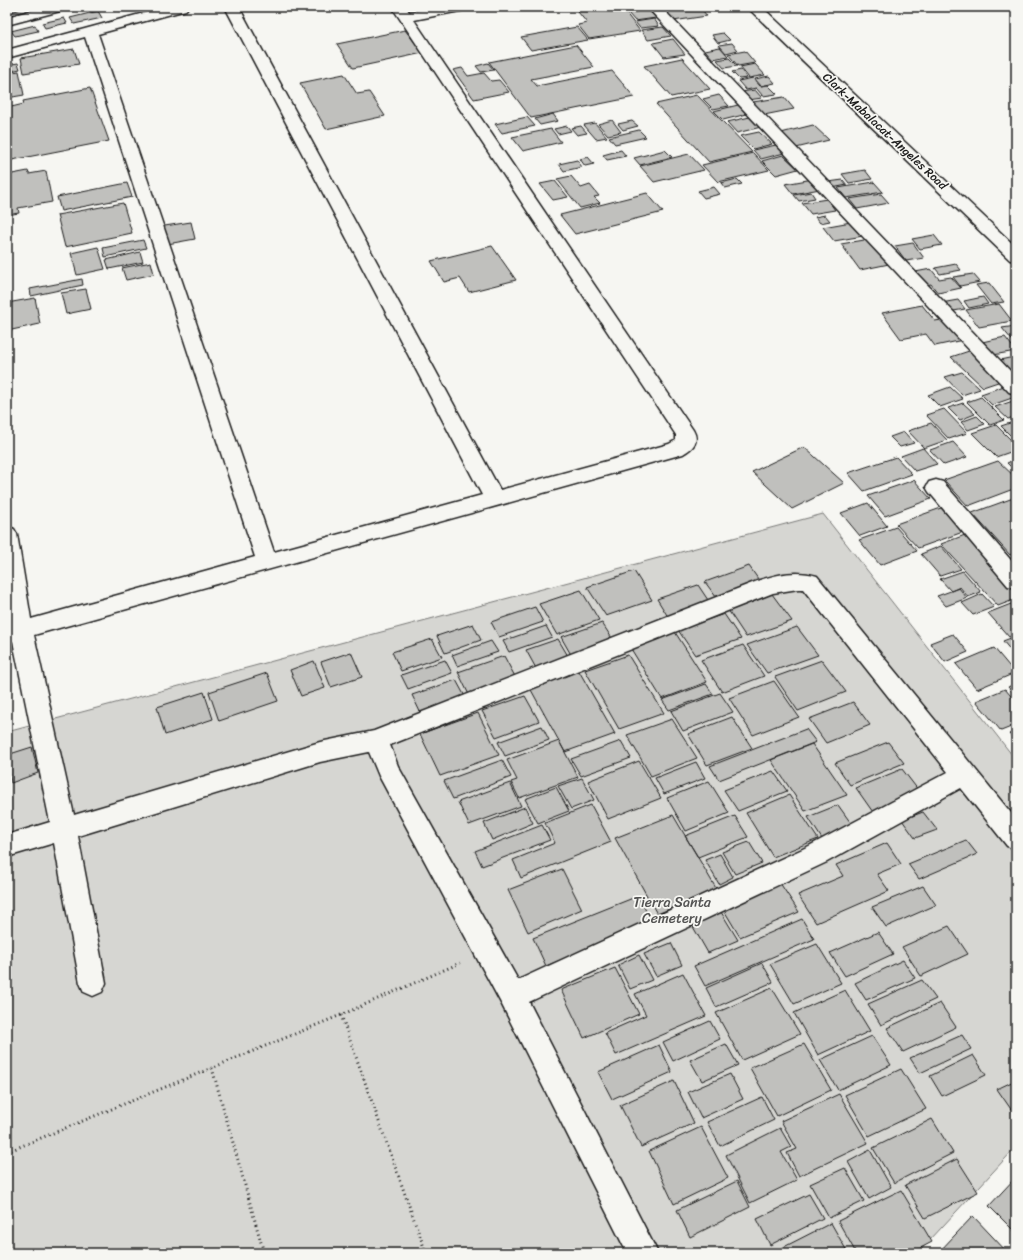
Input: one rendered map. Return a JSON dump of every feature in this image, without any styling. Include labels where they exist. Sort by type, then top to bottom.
[{"type":"street","points":[[7,21],[59,7]]},
{"type":"street","points":[[7,54],[181,7]]},
{"type":"street","points":[[232,7],[495,500]]},
{"type":"street","points":[[14,632],[495,500],[676,449],[686,443],[686,434],[402,12],[460,7]]},
{"type":"street","points":[[654,7],[1016,388]]},
{"type":"street","name":"Clark-Mabalacat-Angeles Road","points":[[754,7],[1016,256]]},
{"type":"street","points":[[90,32],[267,562]]},
{"type":"street","points":[[936,487],[1016,580]]},
{"type":"street","points":[[7,534],[14,632],[64,828],[93,983]]},
{"type":"street","points":[[7,846],[320,752],[376,740],[768,586],[789,580],[809,582],[1016,838]]},
{"type":"street","points":[[376,740],[387,770],[512,996],[643,1253]]},
{"type":"street","points":[[512,996],[818,854],[964,775]]},
{"type":"path","points":[[7,1152],[341,1015],[488,951]]},
{"type":"path","points":[[341,1015],[426,1253]]},
{"type":"path","points":[[212,1068],[264,1253]]},
{"type":"green space","name":"Tierra Santa Cemetery","points":[[823,514],[1016,760],[1016,1147],[918,1253],[7,1253],[7,732]]},
{"type":"building","points":[[7,7],[29,7],[7,13]]},
{"type":"building","points":[[574,7],[621,7],[640,31],[589,39],[578,25],[587,23]]},
{"type":"building","points":[[622,7],[648,7],[649,9],[626,12]]},
{"type":"building","points":[[700,7],[707,16],[673,21],[662,8]]},
{"type":"building","points":[[649,10],[656,18],[635,21],[628,13]]},
{"type":"building","points":[[98,11],[102,18],[74,24],[70,18]]},
{"type":"building","points":[[64,18],[67,23],[45,28],[42,23]]},
{"type":"building","points":[[654,19],[659,26],[640,28],[635,22]]},
{"type":"building","points":[[35,25],[38,31],[15,36],[11,31]]},
{"type":"building","points":[[577,27],[588,40],[531,50],[521,37]]},
{"type":"building","points":[[663,27],[671,36],[648,40],[641,30]]},
{"type":"building","points":[[405,30],[423,53],[353,68],[337,44]]},
{"type":"building","points":[[723,33],[730,40],[718,43],[712,35]]},
{"type":"building","points":[[673,39],[685,54],[664,57],[653,43]]},
{"type":"building","points":[[732,43],[738,50],[726,53],[719,45]]},
{"type":"building","points":[[576,45],[594,67],[531,79],[537,86],[612,71],[634,97],[531,118],[489,62]]},
{"type":"building","points":[[720,47],[728,56],[713,59],[705,50]]},
{"type":"building","points":[[74,49],[79,64],[24,73],[21,58]]},
{"type":"building","points":[[745,51],[755,63],[738,66],[728,54]]},
{"type":"building","points":[[682,58],[710,89],[671,97],[644,66]]},
{"type":"building","points":[[729,58],[737,66],[724,68],[717,60]]},
{"type":"building","points":[[18,63],[20,69],[7,72],[7,65]]},
{"type":"building","points":[[488,63],[494,70],[481,72],[476,66]]},
{"type":"building","points":[[755,64],[765,75],[749,78],[740,67]]},
{"type":"building","points":[[462,68],[468,76],[484,73],[491,81],[499,80],[509,92],[474,99],[453,70]]},
{"type":"building","points":[[741,70],[747,78],[739,79],[732,72]]},
{"type":"building","points":[[19,71],[24,95],[7,98],[7,73]]},
{"type":"building","points":[[344,74],[357,94],[369,92],[385,116],[326,129],[300,83]]},
{"type":"building","points":[[769,76],[775,83],[761,86],[755,79]]},
{"type":"building","points":[[753,78],[760,86],[768,85],[777,94],[763,96],[756,88],[746,90],[738,81]]},
{"type":"building","points":[[90,88],[109,141],[7,161],[7,108],[24,104],[23,101]]},
{"type":"building","points":[[755,90],[762,98],[748,100],[741,92]]},
{"type":"building","points":[[697,95],[752,152],[709,162],[656,104]]},
{"type":"building","points":[[719,95],[729,106],[713,109],[703,99]]},
{"type":"building","points":[[784,97],[794,109],[764,115],[753,102]]},
{"type":"building","points":[[738,105],[747,114],[723,120],[714,111]]},
{"type":"building","points":[[553,114],[558,121],[540,125],[535,119]]},
{"type":"building","points":[[527,117],[535,126],[502,133],[495,124]]},
{"type":"building","points":[[750,117],[761,127],[737,133],[727,122]]},
{"type":"building","points":[[612,120],[621,132],[608,135],[598,124]]},
{"type":"building","points":[[632,121],[638,126],[623,130],[618,124]]},
{"type":"building","points":[[595,123],[607,137],[596,139],[584,125]]},
{"type":"building","points":[[813,125],[829,140],[796,148],[781,133]]},
{"type":"building","points":[[567,126],[571,131],[558,134],[554,129]]},
{"type":"building","points":[[581,126],[587,133],[577,135],[571,128]]},
{"type":"building","points":[[551,129],[561,142],[523,151],[512,137]]},
{"type":"building","points":[[639,130],[646,137],[615,144],[609,137]]},
{"type":"building","points":[[759,132],[772,144],[753,149],[740,136]]},
{"type":"building","points":[[776,145],[784,153],[761,159],[753,150]]},
{"type":"building","points":[[621,150],[626,156],[607,160],[603,155]]},
{"type":"building","points":[[665,150],[672,157],[640,165],[634,158]]},
{"type":"building","points":[[753,153],[769,170],[718,182],[702,165]]},
{"type":"building","points":[[689,154],[704,170],[654,182],[640,166]]},
{"type":"building","points":[[783,155],[798,169],[776,175],[762,161]]},
{"type":"building","points":[[588,157],[594,164],[585,166],[580,159]]},
{"type":"building","points":[[577,160],[582,167],[564,171],[559,164]]},
{"type":"building","points":[[865,170],[872,179],[849,183],[842,174]]},
{"type":"building","points":[[28,171],[29,174],[46,171],[52,202],[18,208],[19,213],[7,215],[7,175]]},
{"type":"building","points":[[571,176],[581,188],[590,185],[599,196],[594,197],[600,203],[580,208],[557,179]]},
{"type":"building","points":[[737,179],[742,184],[725,188],[721,183]]},
{"type":"building","points":[[813,179],[820,189],[793,194],[785,184]]},
{"type":"building","points":[[843,180],[847,185],[832,188],[828,182]]},
{"type":"building","points":[[555,181],[568,197],[553,200],[540,184]]},
{"type":"building","points":[[874,182],[883,192],[846,198],[838,188]]},
{"type":"building","points":[[127,183],[132,197],[61,211],[57,197]]},
{"type":"building","points":[[714,187],[720,194],[704,198],[698,191]]},
{"type":"building","points":[[811,192],[815,198],[799,201],[794,195]]},
{"type":"building","points":[[647,193],[663,212],[575,234],[560,215]]},
{"type":"building","points":[[881,194],[889,203],[857,209],[849,199]]},
{"type":"building","points":[[827,199],[835,210],[811,214],[802,203]]},
{"type":"building","points":[[123,203],[132,233],[65,247],[57,215]]},
{"type":"building","points":[[825,215],[830,221],[820,223],[815,217]]},
{"type":"building","points":[[191,222],[195,239],[162,245],[158,227]]},
{"type":"building","points":[[851,222],[863,236],[834,241],[823,227]]},
{"type":"building","points":[[934,235],[942,245],[920,249],[912,239]]},
{"type":"building","points":[[870,239],[889,264],[860,270],[841,244]]},
{"type":"building","points":[[143,240],[146,248],[105,257],[103,248]]},
{"type":"building","points":[[913,243],[924,258],[906,261],[895,246]]},
{"type":"building","points":[[492,246],[516,280],[469,292],[460,278],[444,282],[431,261]]},
{"type":"building","points":[[98,247],[105,269],[77,275],[71,253]]},
{"type":"building","points":[[140,252],[143,262],[109,269],[106,260]]},
{"type":"building","points":[[151,262],[154,274],[126,280],[122,268]]},
{"type":"building","points":[[956,264],[961,270],[940,274],[935,268]]},
{"type":"building","points":[[931,269],[939,279],[951,277],[961,288],[938,293],[931,284],[920,286],[910,273]]},
{"type":"building","points":[[973,274],[980,282],[960,286],[953,277]]},
{"type":"building","points":[[82,279],[83,285],[31,296],[30,289]]},
{"type":"building","points":[[989,283],[1004,302],[991,304],[976,285]]},
{"type":"building","points":[[86,289],[91,309],[66,314],[61,293]]},
{"type":"building","points":[[983,297],[988,304],[969,308],[964,301]]},
{"type":"building","points":[[35,298],[40,324],[7,331],[7,303]]},
{"type":"building","points":[[958,300],[965,309],[948,312],[941,303]]},
{"type":"building","points":[[999,304],[1012,321],[979,327],[966,310]]},
{"type":"building","points":[[922,305],[935,321],[947,319],[963,340],[935,346],[926,334],[901,339],[882,313]]},
{"type":"building","points":[[1016,326],[1016,345],[1002,328]]},
{"type":"building","points":[[1005,337],[1016,351],[993,355],[982,342]]},
{"type":"building","points":[[972,350],[1004,380],[983,387],[951,357]]},
{"type":"building","points":[[1014,357],[1016,359],[1016,374],[1008,376],[995,361]]},
{"type":"building","points":[[962,372],[980,389],[962,395],[945,377]]},
{"type":"building","points":[[1004,386],[1015,397],[992,405],[981,394]]},
{"type":"building","points":[[950,387],[963,399],[940,407],[928,395]]},
{"type":"building","points":[[981,397],[1004,420],[990,425],[967,402]]},
{"type":"building","points":[[1016,400],[1016,416],[1008,419],[995,407]]},
{"type":"building","points":[[963,403],[975,414],[960,420],[948,408]]},
{"type":"building","points":[[944,409],[967,433],[949,439],[926,415]]},
{"type":"building","points":[[977,416],[985,424],[968,430],[961,422]]},
{"type":"building","points":[[1016,421],[1016,441],[1001,426]]},
{"type":"building","points":[[931,423],[947,440],[924,448],[908,431]]},
{"type":"building","points":[[996,425],[1016,445],[1016,450],[996,457],[972,433]]},
{"type":"building","points":[[904,432],[914,443],[900,447],[890,437]]},
{"type":"building","points":[[953,442],[967,457],[944,465],[930,450]]},
{"type":"building","points":[[804,447],[844,483],[792,509],[752,472]]},
{"type":"building","points":[[923,448],[937,464],[915,471],[901,456]]},
{"type":"building","points":[[896,457],[912,474],[864,491],[848,473]]},
{"type":"building","points":[[1016,459],[1016,472],[1007,463]]},
{"type":"building","points":[[998,461],[1016,478],[1016,488],[968,506],[944,480]]},
{"type":"building","points":[[914,480],[931,499],[885,516],[868,496]]},
{"type":"building","points":[[1016,497],[1016,553],[1010,555],[972,513]]},
{"type":"building","points":[[868,503],[887,526],[860,536],[841,513]]},
{"type":"building","points":[[941,508],[963,532],[918,548],[896,524]]},
{"type":"building","points":[[896,527],[917,551],[880,565],[859,540]]},
{"type":"building","points":[[965,535],[1016,590],[1016,599],[998,606],[941,544]]},
{"type":"building","points":[[941,546],[961,569],[940,576],[921,554]]},
{"type":"building","points":[[749,566],[763,586],[719,601],[705,582]]},
{"type":"building","points":[[634,571],[652,600],[606,616],[587,587]]},
{"type":"building","points":[[963,571],[981,592],[968,597],[960,587],[951,591],[940,579]]},
{"type":"building","points":[[698,585],[712,606],[670,620],[657,599]]},
{"type":"building","points":[[959,588],[967,598],[946,606],[937,596]]},
{"type":"building","points":[[581,590],[599,620],[557,635],[539,604]]},
{"type":"building","points":[[772,594],[792,621],[746,637],[728,610]]},
{"type":"building","points":[[982,594],[994,607],[973,615],[962,603]]},
{"type":"building","points":[[1016,602],[1016,634],[1009,637],[988,613]]},
{"type":"building","points":[[535,607],[543,622],[499,637],[491,622]]},
{"type":"building","points":[[724,614],[741,639],[695,655],[678,630]]},
{"type":"building","points":[[602,623],[617,646],[574,660],[561,637]]},
{"type":"building","points":[[473,624],[481,640],[445,653],[437,636]]},
{"type":"building","points":[[546,626],[552,637],[509,652],[503,641]]},
{"type":"building","points":[[797,627],[818,655],[767,673],[747,645]]},
{"type":"building","points":[[673,629],[707,682],[662,699],[628,644]]},
{"type":"building","points":[[953,634],[968,652],[945,662],[930,643]]},
{"type":"building","points":[[1016,636],[1016,657],[1003,641]]},
{"type":"building","points":[[432,639],[442,657],[401,671],[392,652]]},
{"type":"building","points":[[558,639],[571,661],[538,672],[526,650]]},
{"type":"building","points":[[491,641],[498,652],[457,666],[452,655]]},
{"type":"building","points":[[743,645],[764,676],[722,692],[701,660]]},
{"type":"building","points":[[994,648],[1015,673],[977,689],[956,664]]},
{"type":"building","points":[[351,652],[362,677],[331,687],[321,662]]},
{"type":"building","points":[[628,655],[664,713],[619,729],[585,670]]},
{"type":"building","points":[[504,656],[519,684],[472,701],[458,672]]},
{"type":"building","points":[[445,660],[452,673],[408,689],[401,675]]},
{"type":"building","points":[[822,660],[846,692],[798,711],[775,677]]},
{"type":"building","points":[[314,661],[325,688],[301,696],[290,670]]},
{"type":"building","points":[[579,671],[615,734],[565,752],[530,688]]},
{"type":"building","points":[[267,673],[278,701],[219,721],[209,692]]},
{"type":"building","points":[[456,680],[468,702],[423,718],[412,695]]},
{"type":"building","points":[[774,681],[799,717],[753,735],[729,698]]},
{"type":"building","points":[[1016,683],[1016,696],[1008,687]]},
{"type":"building","points":[[706,684],[713,694],[669,710],[662,700]]},
{"type":"building","points":[[1005,689],[1016,702],[1016,725],[1001,731],[976,701]]},
{"type":"building","points":[[204,692],[213,719],[165,735],[157,707]]},
{"type":"building","points":[[720,693],[733,712],[683,731],[671,711]]},
{"type":"building","points":[[525,696],[539,721],[496,737],[482,711]]},
{"type":"building","points":[[853,702],[870,725],[826,743],[809,719]]},
{"type":"building","points":[[478,713],[499,755],[440,776],[420,734]]},
{"type":"building","points":[[732,717],[752,748],[707,765],[688,734]]},
{"type":"building","points":[[672,719],[697,758],[651,776],[627,735]]},
{"type":"building","points":[[542,726],[549,740],[505,756],[498,742]]},
{"type":"building","points":[[806,729],[816,742],[719,780],[710,766]]},
{"type":"building","points":[[1016,731],[1016,742],[1009,734]]},
{"type":"building","points":[[559,741],[578,777],[519,798],[511,782],[517,780],[507,760]]},
{"type":"building","points":[[621,741],[631,758],[581,776],[571,759]]},
{"type":"building","points":[[888,742],[904,763],[850,785],[835,763]]},
{"type":"building","points":[[812,744],[847,795],[805,811],[771,760]]},
{"type":"building","points":[[32,747],[38,773],[11,783],[7,755]]},
{"type":"building","points":[[502,760],[511,777],[453,799],[444,781]]},
{"type":"building","points":[[639,761],[661,798],[608,819],[588,781]]},
{"type":"building","points":[[696,762],[705,778],[664,794],[655,778]]},
{"type":"building","points":[[902,769],[922,795],[875,815],[856,788]]},
{"type":"building","points":[[773,771],[787,791],[738,811],[724,790]]},
{"type":"building","points":[[582,778],[594,800],[571,809],[558,786]]},
{"type":"building","points":[[709,781],[729,813],[686,831],[667,798]]},
{"type":"building","points":[[510,783],[521,806],[469,825],[458,802]]},
{"type":"building","points":[[556,787],[569,811],[538,823],[525,799]]},
{"type":"building","points":[[789,795],[818,839],[773,857],[746,813]]},
{"type":"building","points":[[591,805],[611,842],[521,878],[513,860],[555,843],[545,823]]},
{"type":"building","points":[[838,805],[853,826],[822,839],[808,817]]},
{"type":"building","points":[[525,807],[533,823],[492,840],[484,823]]},
{"type":"building","points":[[923,812],[937,830],[915,838],[902,820]]},
{"type":"building","points":[[673,815],[717,890],[657,914],[615,838]]},
{"type":"building","points":[[735,816],[748,837],[698,857],[685,836]]},
{"type":"building","points":[[542,825],[550,840],[482,866],[475,851]]},
{"type":"building","points":[[966,840],[977,854],[919,879],[908,864]]},
{"type":"building","points":[[749,842],[762,863],[735,874],[722,852]]},
{"type":"building","points":[[887,843],[901,864],[877,874],[889,891],[816,923],[798,895],[843,876],[836,865]]},
{"type":"building","points":[[720,854],[733,877],[719,884],[705,860]]},
{"type":"building","points":[[562,869],[582,909],[528,932],[508,890]]},
{"type":"building","points":[[780,883],[799,912],[740,937],[722,907]]},
{"type":"building","points":[[923,886],[936,905],[886,927],[872,907]]},
{"type":"building","points":[[638,896],[652,922],[546,966],[533,938]]},
{"type":"building","points":[[721,912],[738,940],[708,953],[692,925]]},
{"type":"building","points":[[802,919],[814,939],[705,986],[694,966]]},
{"type":"building","points":[[949,926],[968,954],[921,976],[902,947]]},
{"type":"building","points":[[878,932],[893,954],[845,976],[830,953]]},
{"type":"building","points":[[671,943],[682,965],[656,976],[644,954]]},
{"type":"building","points":[[817,944],[841,983],[794,1004],[770,964]]},
{"type":"building","points":[[639,955],[652,980],[630,989],[618,965]]},
{"type":"building","points":[[903,960],[915,978],[866,1000],[855,983]]},
{"type":"building","points":[[762,963],[773,982],[716,1007],[706,988]]},
{"type":"building","points":[[615,968],[639,1014],[584,1038],[561,990]]},
{"type":"building","points":[[683,973],[706,1016],[616,1055],[605,1033],[646,1015],[635,994]]},
{"type":"building","points":[[922,980],[936,999],[881,1025],[868,1004]]},
{"type":"building","points":[[772,988],[800,1034],[742,1060],[716,1013]]},
{"type":"building","points":[[845,990],[870,1031],[818,1055],[794,1013]]},
{"type":"building","points":[[940,1003],[956,1027],[903,1052],[887,1028]]},
{"type":"building","points":[[710,1021],[720,1039],[673,1061],[663,1042]]},
{"type":"building","points":[[962,1035],[971,1049],[920,1073],[910,1058]]},
{"type":"building","points":[[872,1036],[891,1065],[838,1090],[820,1060]]},
{"type":"building","points":[[726,1044],[738,1065],[702,1081],[690,1060]]},
{"type":"building","points":[[804,1044],[831,1090],[777,1116],[750,1068]]},
{"type":"building","points":[[659,1045],[672,1072],[612,1099],[598,1072]]},
{"type":"building","points":[[973,1055],[986,1075],[942,1096],[930,1076]]},
{"type":"building","points":[[901,1069],[926,1109],[869,1136],[845,1095]]},
{"type":"building","points":[[730,1074],[743,1099],[701,1118],[688,1092]]},
{"type":"building","points":[[1016,1080],[1016,1114],[1015,1115],[997,1089]]},
{"type":"building","points":[[674,1081],[694,1123],[641,1147],[620,1105]]},
{"type":"building","points":[[839,1094],[868,1143],[799,1176],[787,1153],[797,1149],[781,1121]]},
{"type":"building","points":[[762,1097],[774,1120],[720,1146],[707,1122]]},
{"type":"building","points":[[932,1119],[953,1153],[894,1183],[873,1148]]},
{"type":"building","points":[[701,1127],[728,1178],[674,1204],[649,1151]]},
{"type":"building","points":[[780,1128],[791,1147],[781,1152],[797,1180],[750,1203],[726,1155]]},
{"type":"building","points":[[870,1150],[891,1187],[869,1199],[848,1162]]},
{"type":"building","points":[[957,1159],[978,1192],[925,1218],[905,1185]]},
{"type":"building","points":[[845,1168],[864,1201],[829,1218],[810,1184]]},
{"type":"building","points":[[1016,1177],[1016,1233],[989,1206]]},
{"type":"building","points":[[737,1181],[750,1207],[690,1237],[677,1210]]},
{"type":"building","points":[[901,1190],[932,1242],[911,1253],[856,1253],[838,1221]]},
{"type":"building","points":[[809,1194],[823,1218],[770,1245],[757,1219]]},
{"type":"building","points":[[973,1216],[1008,1253],[938,1253]]},
{"type":"building","points":[[831,1223],[848,1253],[779,1253],[778,1250]]}]
